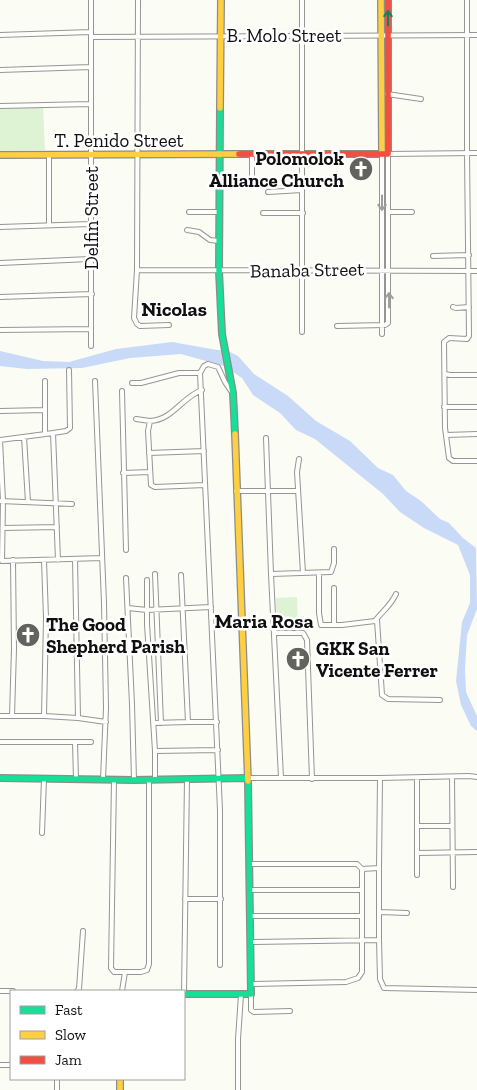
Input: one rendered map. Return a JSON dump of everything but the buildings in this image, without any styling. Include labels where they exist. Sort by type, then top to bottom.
[{"type":"street","name":"Delfin Street","points":[[91,0],[91,346]]},
{"type":"street","points":[[138,0],[137,270],[134,318],[140,326],[169,325]]},
{"type":"street","points":[[221,0],[219,271],[222,334],[233,393],[248,778],[251,916],[250,1006],[254,1012],[290,1011]]},
{"type":"street","points":[[302,0],[302,332]]},
{"type":"street","points":[[381,0],[385,36]]},
{"type":"street","points":[[382,334],[385,36],[388,0]]},
{"type":"street","points":[[467,0],[470,307],[468,338],[449,338],[445,340],[444,407],[450,459],[477,461]]},
{"type":"street","name":"B. Molo Street","points":[[0,35],[477,35]]},
{"type":"street","points":[[0,70],[91,66]]},
{"type":"street","points":[[385,94],[421,98]]},
{"type":"street","points":[[0,106],[91,104]]},
{"type":"street","name":"T. Penido Street","points":[[0,155],[137,154],[252,156],[477,153]]},
{"type":"street","points":[[337,326],[382,326],[388,323],[389,212],[385,154]]},
{"type":"street","points":[[49,155],[49,225]]},
{"type":"street","points":[[252,156],[252,179]]},
{"type":"street","points":[[268,192],[302,190]]},
{"type":"street","points":[[189,212],[220,212]]},
{"type":"street","points":[[389,212],[412,212]]},
{"type":"street","points":[[263,213],[302,213]]},
{"type":"street","points":[[0,227],[90,224]]},
{"type":"street","points":[[187,230],[199,232],[210,240],[220,241]]},
{"type":"street","points":[[433,256],[469,255]]},
{"type":"street","points":[[0,263],[90,258]]},
{"type":"street","name":"Banaba Street","points":[[137,270],[477,271]]},
{"type":"street","points":[[0,297],[92,294]]},
{"type":"street","points":[[453,306],[456,308],[470,307]]},
{"type":"street","points":[[0,330],[91,329]]},
{"type":"street","points":[[220,965],[219,778],[201,369],[206,365],[218,367],[224,382],[233,393]]},
{"type":"street","points":[[69,370],[70,428],[53,434],[0,440],[3,528],[1,561],[102,558]]},
{"type":"street","points":[[132,383],[141,383],[179,373],[200,373]]},
{"type":"street","points":[[445,374],[477,375]]},
{"type":"street","points":[[45,381],[45,434]]},
{"type":"street","points":[[95,381],[104,603],[106,722],[103,779]]},
{"type":"street","points":[[136,419],[150,421],[168,416],[190,397],[202,390]]},
{"type":"street","points":[[122,391],[126,550]]},
{"type":"street","points":[[444,407],[477,407]]},
{"type":"street","points":[[0,411],[45,410]]},
{"type":"street","points":[[150,421],[148,431],[151,486],[155,488],[206,484]]},
{"type":"street","points":[[53,434],[58,560]]},
{"type":"street","points":[[446,435],[477,434]]},
{"type":"street","points":[[24,437],[28,502]]},
{"type":"street","points":[[266,438],[280,778]]},
{"type":"street","points":[[149,453],[204,451]]},
{"type":"street","points":[[299,459],[296,472],[303,574]]},
{"type":"street","points":[[123,472],[150,472]]},
{"type":"street","points":[[236,491],[298,491]]},
{"type":"street","points":[[1,501],[72,504]]},
{"type":"street","points":[[3,528],[57,527]]},
{"type":"street","points":[[271,574],[328,573],[333,570],[334,550]]},
{"type":"street","points":[[75,559],[78,718]]},
{"type":"street","points":[[12,716],[14,649],[13,560]]},
{"type":"street","points":[[44,560],[46,618],[44,716]]},
{"type":"street","points":[[319,573],[320,624],[366,623],[376,620],[383,610],[391,605],[396,594]]},
{"type":"street","points":[[154,574],[161,722]]},
{"type":"street","points":[[181,575],[188,722]]},
{"type":"street","points":[[126,578],[134,780]]},
{"type":"street","points":[[114,780],[111,968],[114,972],[145,971],[149,964],[152,779],[155,751],[147,580]]},
{"type":"street","points":[[334,588],[334,625]]},
{"type":"street","points":[[128,608],[147,610],[211,607]]},
{"type":"street","points":[[376,620],[382,695],[388,699],[440,700]]},
{"type":"street","points":[[274,633],[303,633],[307,640],[312,779]]},
{"type":"street","points":[[0,716],[44,716],[106,722]]},
{"type":"street","points":[[153,723],[217,722]]},
{"type":"street","points":[[0,742],[91,742]]},
{"type":"street","points":[[75,742],[76,779]]},
{"type":"street","points":[[155,751],[218,750]]},
{"type":"street","points":[[452,777],[453,887]]},
{"type":"street","points":[[0,778],[134,780],[477,777]]},
{"type":"street","points":[[380,778],[379,940],[381,985],[384,988],[477,990]]},
{"type":"street","points":[[417,778],[417,875]]},
{"type":"street","points":[[42,833],[44,779]]},
{"type":"street","points":[[184,990],[187,779]]},
{"type":"street","points":[[418,826],[452,826]]},
{"type":"street","points":[[418,853],[477,852]]},
{"type":"street","points":[[250,864],[357,864],[362,869],[362,972],[358,978],[351,981],[251,984]]},
{"type":"street","points":[[362,869],[379,868]]},
{"type":"street","points":[[250,890],[361,890]]},
{"type":"street","points":[[186,899],[221,899]]},
{"type":"street","points":[[380,912],[407,913]]},
{"type":"street","points":[[251,916],[361,916]]},
{"type":"street","points":[[78,990],[83,931]]},
{"type":"street","points":[[250,942],[379,940]]},
{"type":"street","points":[[122,990],[125,972]]},
{"type":"street","points":[[185,994],[250,994]]},
{"type":"street","points":[[238,1090],[238,1039],[241,995]]},
{"type":"green space","points":[[43,107],[45,150],[0,151],[0,109]]},
{"type":"green space","points":[[297,597],[298,629],[277,630],[276,598]]},
{"type":"water","points":[[172,342],[228,351],[238,356],[254,374],[288,396],[316,421],[350,441],[378,468],[393,475],[406,491],[421,501],[440,519],[449,523],[476,548],[477,609],[467,635],[465,669],[466,692],[477,716],[477,731],[471,726],[461,705],[456,681],[462,622],[470,603],[470,575],[458,545],[424,528],[400,512],[383,494],[315,439],[296,430],[280,413],[253,395],[242,378],[224,366],[181,354],[130,358],[82,368],[27,369],[0,366],[0,351],[43,361],[69,362],[116,349]]},
{"type":"traffic: fast","points":[[220,108],[219,271],[222,334],[233,393],[235,434]]},
{"type":"traffic: fast","points":[[0,778],[134,780],[248,778]]},
{"type":"traffic: fast","points":[[185,994],[251,994],[248,781]]},
{"type":"traffic: slow","points":[[220,108],[221,0]]},
{"type":"traffic: slow","points":[[381,0],[382,154]]},
{"type":"traffic: slow","points":[[0,155],[239,154]]},
{"type":"traffic: slow","points":[[235,434],[248,781]]},
{"type":"traffic: slow","points":[[120,1080],[120,1090]]},
{"type":"traffic: jam","points":[[239,154],[388,154],[388,0]]},
{"type":"place","name":"Polomolok Alliance Church","points":[[361,169]]},
{"type":"place","name":"The Good Shepherd Parish","points":[[28,635]]},
{"type":"place","name":"GKK San Vicente Ferrer","points":[[298,659]]},
{"type":"district","name":"Nicolas","points":[[174,309]]},
{"type":"district","name":"Maria Rosa","points":[[264,621]]}]
